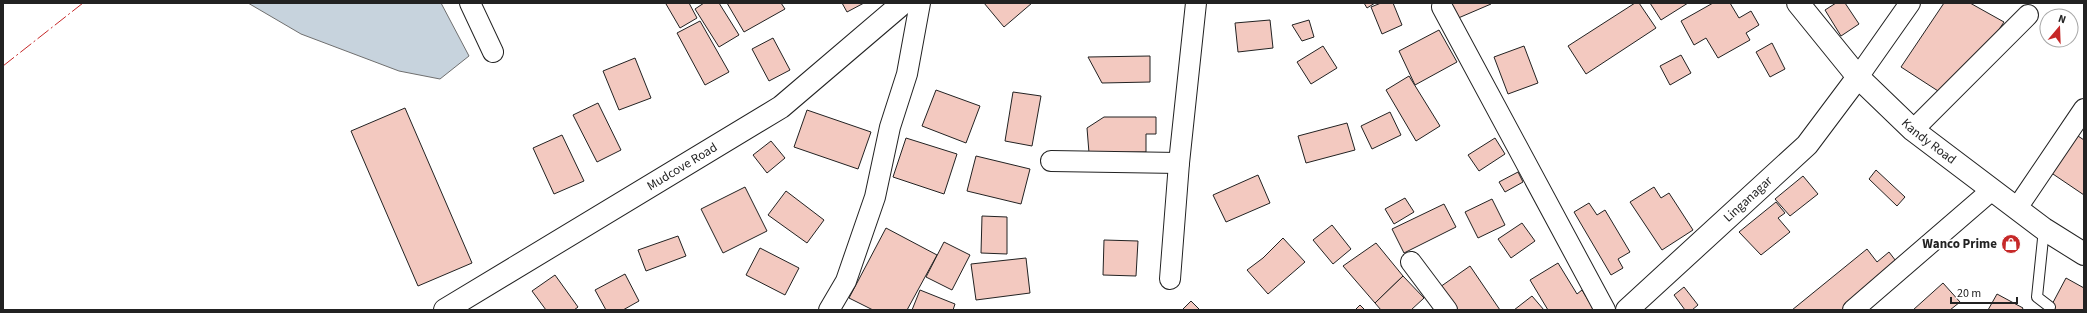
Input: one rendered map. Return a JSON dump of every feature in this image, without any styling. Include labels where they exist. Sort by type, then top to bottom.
[{"type":"main road","name":"Mudcove Road","points":[[445,310],[781,107],[903,3]]},
{"type":"main road","name":"Kandy Road","points":[[1798,3],[1858,77],[1913,130],[2044,229],[2084,254]]},
{"type":"main road","name":"Linganagar","points":[[1627,310],[1807,145],[1858,77]]},
{"type":"street","points":[[470,3],[493,52]]},
{"type":"street","points":[[829,310],[846,280],[875,197],[890,127],[907,74],[920,3]]},
{"type":"street","points":[[1170,279],[1179,163],[1196,3]]},
{"type":"street","points":[[1858,77],[1910,3]]},
{"type":"street","points":[[1442,7],[1605,310]]},
{"type":"street","points":[[1913,130],[2028,15]]},
{"type":"street","points":[[2017,208],[2084,109]]},
{"type":"street","points":[[1051,160],[1179,163]]},
{"type":"street","points":[[1853,310],[1992,190]]},
{"type":"street","points":[[1411,262],[1447,310]]},
{"type":"lane","points":[[2044,229],[2037,297],[2050,307]]},
{"type":"shaded area","points":[[248,3],[441,3],[469,56],[440,79],[399,71],[301,34]]},
{"type":"building","points":[[689,3],[697,18],[680,28],[666,4]]},
{"type":"building","points":[[704,3],[719,3],[739,35],[719,47],[695,9]]},
{"type":"building","points":[[727,3],[781,3],[785,9],[744,32]]},
{"type":"building","points":[[842,3],[864,3],[847,12]]},
{"type":"building","points":[[984,3],[1032,3],[1004,27]]},
{"type":"building","points":[[1364,3],[1375,3],[1367,8]]},
{"type":"building","points":[[1381,3],[1393,3],[1402,25],[1382,34],[1371,7]]},
{"type":"building","points":[[1449,3],[1490,3],[1491,4],[1456,19]]},
{"type":"building","points":[[1635,3],[1639,3],[1656,28],[1586,74],[1568,46]]},
{"type":"building","points":[[1650,3],[1688,3],[1661,20]]},
{"type":"building","points":[[1713,3],[1730,3],[1739,18],[1751,11],[1759,25],[1746,33],[1750,40],[1718,58],[1706,38],[1694,45],[1681,21]]},
{"type":"building","points":[[1836,3],[1845,3],[1859,24],[1841,36],[1825,10]]},
{"type":"building","points":[[1944,3],[1970,3],[2004,22],[1952,100],[1901,67]]},
{"type":"building","points":[[1270,20],[1273,48],[1238,52],[1235,23]]},
{"type":"building","points":[[1309,20],[1314,37],[1302,41],[1292,25]]},
{"type":"building","points":[[700,21],[729,72],[705,85],[677,33]]},
{"type":"building","points":[[1439,30],[1457,62],[1415,85],[1399,51]]},
{"type":"building","points":[[773,38],[790,70],[769,81],[752,49]]},
{"type":"building","points":[[1772,43],[1785,69],[1770,77],[1756,52]]},
{"type":"building","points":[[1323,46],[1337,68],[1311,84],[1297,62]]},
{"type":"building","points":[[1524,46],[1538,83],[1508,94],[1494,57]]},
{"type":"building","points":[[1681,55],[1691,73],[1670,85],[1660,66]]},
{"type":"building","points":[[1150,56],[1150,82],[1102,83],[1088,57]]},
{"type":"building","points":[[635,58],[651,98],[619,110],[603,71]]},
{"type":"building","points":[[1409,76],[1440,126],[1416,141],[1386,90]]},
{"type":"building","points":[[936,90],[980,106],[966,143],[922,126]]},
{"type":"building","points":[[1013,92],[1041,96],[1032,146],[1005,141]]},
{"type":"building","points":[[598,103],[621,150],[597,162],[573,115]]},
{"type":"building","points":[[405,108],[472,263],[418,286],[351,131]]},
{"type":"building","points":[[807,110],[871,132],[858,169],[794,147]]},
{"type":"building","points":[[1390,112],[1401,135],[1372,149],[1361,126]]},
{"type":"building","points":[[1104,117],[1156,117],[1156,134],[1146,134],[1146,152],[1089,153],[1087,128]]},
{"type":"building","points":[[1347,123],[1355,150],[1306,163],[1298,136]]},
{"type":"building","points":[[2075,134],[2084,140],[2084,195],[2050,172]]},
{"type":"building","points":[[562,135],[584,181],[554,194],[533,148]]},
{"type":"building","points":[[906,138],[957,154],[944,194],[893,177]]},
{"type":"building","points":[[1495,138],[1505,154],[1479,171],[1468,155]]},
{"type":"building","points":[[771,141],[785,158],[767,173],[753,155]]},
{"type":"building","points":[[976,156],[1030,169],[1021,204],[967,191]]},
{"type":"building","points":[[1876,170],[1905,197],[1897,206],[1869,179]]},
{"type":"building","points":[[1518,172],[1523,182],[1505,192],[1499,182]]},
{"type":"building","points":[[1258,175],[1270,203],[1226,222],[1213,195]]},
{"type":"building","points":[[1803,176],[1818,194],[1790,216],[1775,199]]},
{"type":"building","points":[[745,187],[767,231],[723,253],[701,209]]},
{"type":"building","points":[[1654,187],[1661,198],[1669,193],[1693,230],[1662,250],[1630,202]]},
{"type":"building","points":[[786,191],[824,220],[807,243],[768,215]]},
{"type":"building","points":[[1405,198],[1414,212],[1394,224],[1385,209]]},
{"type":"building","points":[[1492,199],[1505,225],[1478,238],[1465,212]]},
{"type":"building","points":[[1776,202],[1785,213],[1778,218],[1790,232],[1761,255],[1739,232]]},
{"type":"building","points":[[1589,203],[1597,215],[1605,210],[1630,252],[1618,259],[1623,268],[1611,275],[1574,212]]},
{"type":"building","points":[[1444,204],[1456,227],[1404,253],[1392,229]]},
{"type":"building","points":[[982,216],[1007,217],[1007,254],[981,253]]},
{"type":"building","points":[[1522,223],[1535,241],[1511,258],[1498,239]]},
{"type":"building","points":[[1332,225],[1351,249],[1333,264],[1313,240]]},
{"type":"building","points":[[886,228],[937,255],[907,310],[873,310],[849,298]]},
{"type":"building","points":[[678,236],[686,256],[646,271],[638,250]]},
{"type":"building","points":[[1283,238],[1305,262],[1268,294],[1247,270],[1263,258]]},
{"type":"building","points":[[1104,240],[1138,241],[1136,276],[1103,275]]},
{"type":"building","points":[[944,242],[970,255],[952,290],[926,277]]},
{"type":"building","points":[[1376,243],[1403,276],[1375,303],[1343,266]]},
{"type":"building","points":[[760,248],[799,268],[785,295],[746,275]]},
{"type":"building","points":[[1867,249],[1877,262],[1889,252],[1899,265],[1849,310],[1792,310]]},
{"type":"building","points":[[1026,258],[1030,293],[976,300],[971,264]]},
{"type":"building","points":[[1558,263],[1577,294],[1582,290],[1594,310],[1548,310],[1530,280]]},
{"type":"building","points":[[1470,266],[1500,310],[1455,310],[1440,287]]},
{"type":"building","points":[[625,274],[639,301],[623,310],[606,310],[595,290]]},
{"type":"building","points":[[555,275],[578,307],[574,310],[546,310],[532,291]]},
{"type":"building","points":[[1403,276],[1424,298],[1411,310],[1381,310],[1375,303]]},
{"type":"building","points":[[2066,278],[2084,288],[2084,310],[2049,310]]},
{"type":"building","points":[[1943,283],[1960,302],[1950,310],[1913,310]]},
{"type":"building","points":[[1684,287],[1698,305],[1692,310],[1685,310],[1674,295]]},
{"type":"building","points":[[920,290],[955,304],[953,310],[912,310]]},
{"type":"building","points":[[1997,294],[2023,308],[2022,310],[1988,310]]},
{"type":"building","points":[[1532,296],[1544,310],[1514,310]]},
{"type":"building","points":[[1191,301],[1200,310],[1182,310]]},
{"type":"building","points":[[1360,305],[1365,310],[1355,310]]},
{"type":"power","points":[[3,66],[83,3]]},
{"type":"place","name":"Wanco Prime","points":[[2011,244]]}]
